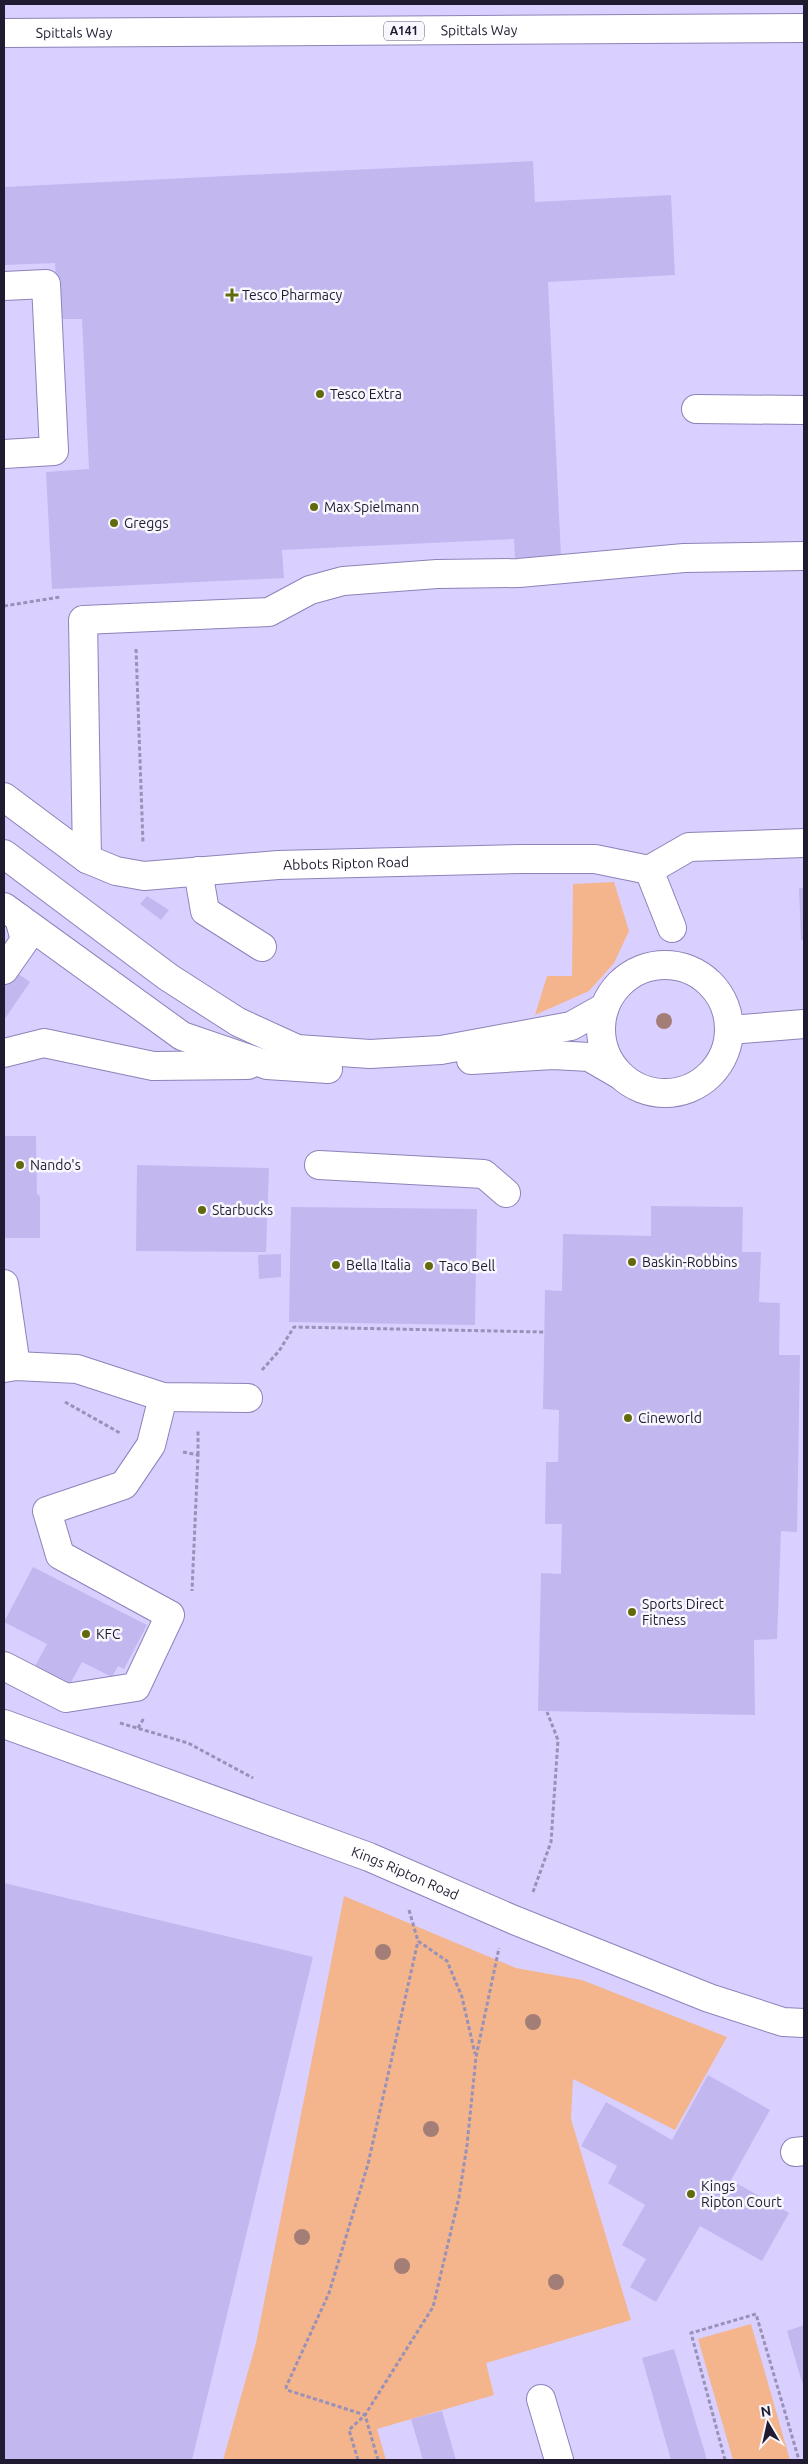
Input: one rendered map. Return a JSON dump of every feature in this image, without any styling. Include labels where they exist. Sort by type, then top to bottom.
[{"type":"main road","name":"Spittals Way","points":[[4,34],[804,28]]},
{"type":"main road","points":[[4,286],[46,284],[54,451],[4,454]]},
{"type":"main road","points":[[696,409],[804,410]]},
{"type":"main road","points":[[87,859],[83,620],[269,612],[310,590],[343,581],[437,574],[519,572],[684,558],[804,556]]},
{"type":"main road","name":"Abbots Ripton Road","points":[[4,797],[87,859],[116,871],[144,876],[278,865],[532,859],[595,859],[649,870]]},
{"type":"main road","points":[[672,928],[649,870],[689,847],[804,843]]},
{"type":"main road","points":[[4,854],[168,977],[238,1022],[297,1049],[370,1054],[441,1050],[571,1026],[605,1007]]},
{"type":"main road","points":[[198,872],[205,911],[262,946]]},
{"type":"main road","points":[[4,970],[25,940],[11,912]]},
{"type":"main road","points":[[11,912],[182,1036],[267,1065]]},
{"type":"main road","points":[[4,1053],[44,1042],[153,1066],[267,1065],[315,1069],[553,1055],[589,1058],[637,1087],[658,1093],[679,1092],[699,1084],[715,1070],[726,1051],[730,1030],[728,1014],[722,999],[713,986],[695,972],[674,965],[652,966],[632,974],[622,982],[605,1007],[601,1025],[603,1043],[609,1060],[620,1075]]},
{"type":"main road","points":[[730,1030],[804,1024]]},
{"type":"main road","points":[[319,1165],[484,1174],[506,1193]]},
{"type":"main road","points":[[4,1284],[10,1367],[77,1369],[163,1397],[209,1397],[250,1386]]},
{"type":"main road","points":[[4,1666],[66,1698],[136,1687],[170,1614],[60,1555],[47,1511],[124,1485],[151,1445],[163,1397]]},
{"type":"main road","name":"Kings Ripton Road","points":[[4,1724],[369,1857],[514,1920],[709,1998],[783,2022],[804,2022]]},
{"type":"main road","points":[[541,2400],[559,2460]]},
{"type":"path","points":[[135,617],[144,876]]},
{"type":"path","points":[[250,1386],[261,1370],[279,1351],[294,1327],[544,1332]]},
{"type":"path","points":[[191,1600],[199,1420],[209,1418],[209,1397]]},
{"type":"path","points":[[60,1399],[110,1430],[151,1445],[198,1455]]},
{"type":"path","points":[[138,1728],[148,1712]]},
{"type":"path","points":[[530,1900],[551,1842],[558,1740],[547,1712]]},
{"type":"path","points":[[365,2415],[287,2390],[286,2387],[329,2293],[368,2164],[418,1941],[408,1906],[416,1910]]},
{"type":"path","points":[[418,1941],[447,1961],[462,1997],[476,2057]]},
{"type":"path","points":[[358,2460],[349,2430],[365,2415],[433,2308],[459,2197],[467,2145],[476,2057],[500,1948],[492,1944]]},
{"type":"path","points":[[725,2460],[691,2333],[756,2314],[799,2460]]},
{"type":"path","points":[[365,2415],[378,2460]]},
{"type":"shaded area","points":[[614,882],[629,931],[614,963],[589,991],[535,1015],[547,976],[572,976],[573,884]]},
{"type":"shaded area","points":[[344,1896],[516,1968],[582,1980],[727,2037],[675,2130],[573,2079],[571,2119],[631,2320],[486,2363],[494,2395],[377,2429],[386,2460],[223,2460],[256,2343]]},
{"type":"shaded area","points":[[751,2324],[790,2460],[733,2460],[698,2339]]},
{"type":"building","name":"Tesco Extra","points":[[533,161],[535,202],[671,195],[675,275],[548,282],[561,556],[515,558],[514,539],[282,550],[284,578],[52,589],[46,472],[89,469],[82,319],[58,319],[55,263],[4,265],[4,187]]},
{"type":"building","points":[[799,888],[804,888],[804,940],[801,940]]},
{"type":"building","points":[[147,896],[169,910],[161,920],[140,904]]},
{"type":"building","points":[[4,964],[30,982],[4,1020]]},
{"type":"building","name":"Nando's","points":[[4,1136],[36,1136],[37,1194],[40,1196],[40,1238],[4,1238]]},
{"type":"building","name":"Starbucks","points":[[137,1165],[269,1168],[266,1252],[136,1251]]},
{"type":"building","points":[[651,1206],[743,1207],[742,1252],[761,1252],[759,1302],[780,1303],[779,1355],[800,1355],[797,1532],[781,1531],[777,1639],[754,1640],[755,1715],[538,1711],[541,1573],[561,1574],[562,1524],[545,1524],[546,1462],[558,1462],[559,1410],[543,1409],[545,1290],[562,1291],[563,1234],[651,1236]]},
{"type":"building","points":[[291,1207],[477,1209],[475,1325],[289,1322]]},
{"type":"building","points":[[281,1254],[281,1277],[259,1279],[258,1255]]},
{"type":"building","name":"KFC","points":[[33,1567],[147,1625],[124,1669],[118,1666],[112,1677],[82,1662],[69,1686],[34,1668],[47,1644],[4,1622]]},
{"type":"building","points":[[4,1883],[313,1957],[192,2460],[4,2460]]},
{"type":"building","name":"Kings Ripton Court","points":[[708,2075],[770,2110],[731,2180],[789,2213],[762,2261],[700,2226],[656,2302],[630,2287],[646,2259],[622,2245],[645,2205],[608,2183],[617,2166],[581,2146],[606,2102],[672,2140]]},
{"type":"building","points":[[804,2325],[804,2389],[787,2331]]},
{"type":"building","points":[[674,2349],[707,2460],[671,2460],[642,2358]]},
{"type":"building","points":[[442,2411],[456,2460],[423,2460],[411,2419]]},
{"type":"place","name":"Tesco Pharmacy","points":[[232,295]]},
{"type":"place","name":"Tesco Extra","points":[[320,394]]},
{"type":"place","name":"Max Spielmann","points":[[314,507]]},
{"type":"place","name":"Greggs","points":[[114,523]]},
{"type":"place","name":"Nando's","points":[[20,1165]]},
{"type":"place","name":"Starbucks","points":[[202,1210]]},
{"type":"place","name":"Baskin-Robbins","points":[[632,1262]]},
{"type":"place","name":"Bella Italia","points":[[336,1265]]},
{"type":"place","name":"Taco Bell","points":[[429,1266]]},
{"type":"place","name":"Cineworld","points":[[628,1418]]},
{"type":"place","name":"Sports Direct Fitness","points":[[632,1612]]},
{"type":"place","name":"KFC","points":[[86,1634]]},
{"type":"place","name":"Kings Ripton Court","points":[[691,2194]]}]
